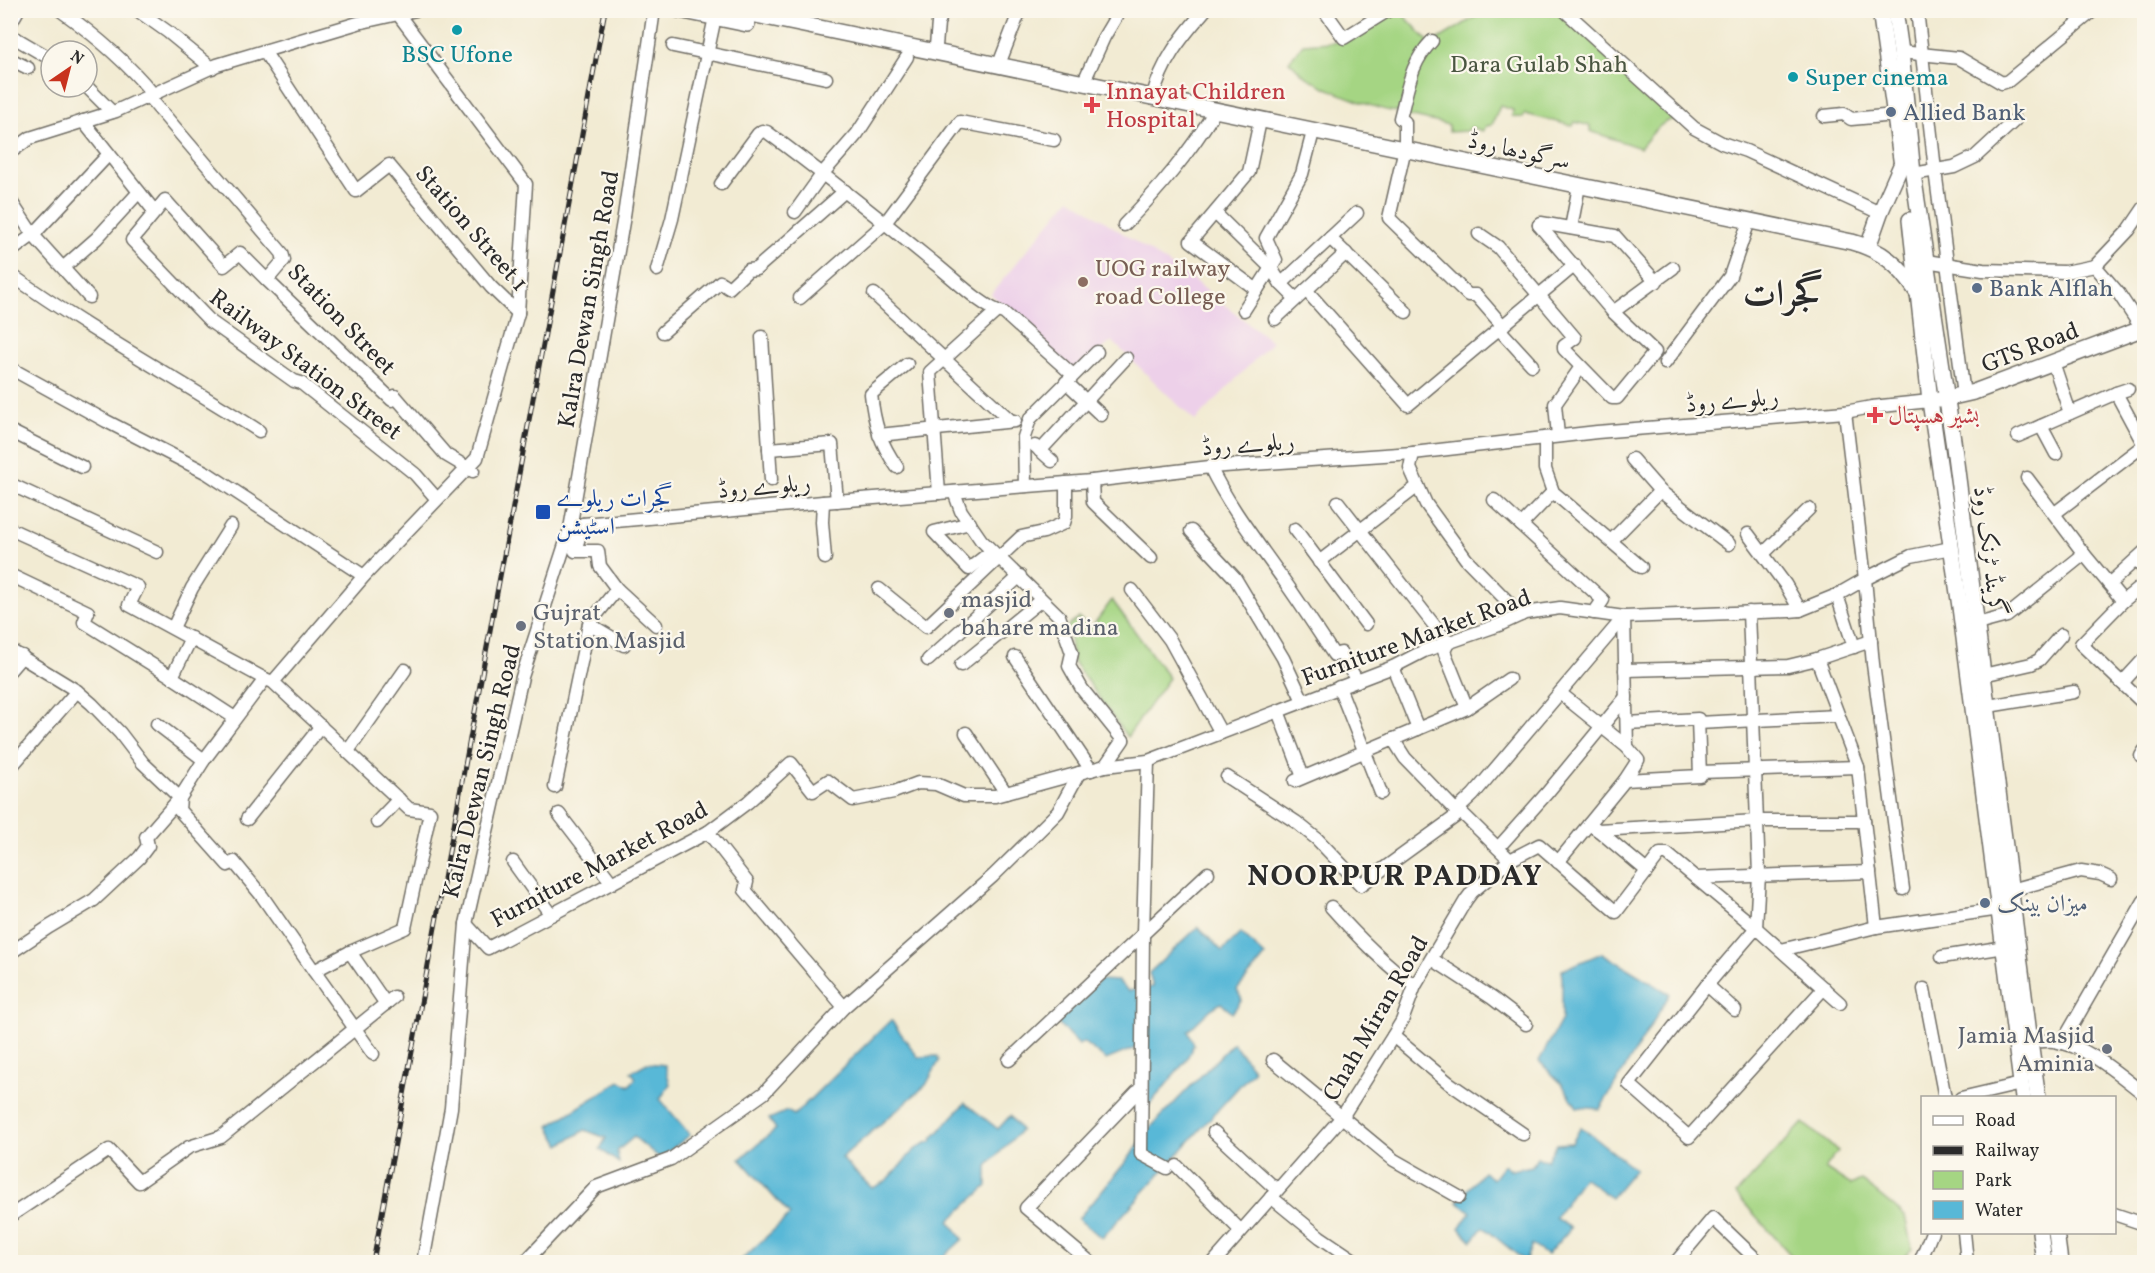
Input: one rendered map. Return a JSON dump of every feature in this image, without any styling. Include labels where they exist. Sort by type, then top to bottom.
[{"type":"main road","points":[[679,10],[1068,88],[1082,89],[1089,83]]},
{"type":"main road","points":[[732,10],[1089,83]]},
{"type":"main road","points":[[773,10],[1001,59],[1089,83]]},
{"type":"main road","name":"گرینڈ ٹرنک روڈ","points":[[1880,10],[1895,115],[1926,261],[1988,706],[1991,788],[2000,909],[2022,1091]]},
{"type":"main road","name":"گرینڈ ٹرنک روڈ","points":[[1895,10],[1901,52],[1917,292],[1930,400],[1951,548],[1991,788],[2012,890],[2038,1096]]},
{"type":"main road","name":"سرگودھا روڈ","points":[[1089,83],[1260,121],[1405,148],[1868,247],[1888,258],[1907,276],[1917,292]]},
{"type":"main road","points":[[1868,247],[1880,213],[1907,169]]},
{"type":"main road","name":"GTS Road","points":[[1930,400],[1964,395],[2143,328]]},
{"type":"main road","points":[[2040,1234],[2044,1263]]},
{"type":"main road","points":[[2056,1234],[2060,1263]]},
{"type":"street","points":[[10,24],[18,10]]},
{"type":"street","points":[[60,10],[94,34],[135,72],[151,95]]},
{"type":"street","points":[[136,10],[168,32],[212,68]]},
{"type":"street","points":[[10,151],[30,138],[112,112],[212,68],[358,22],[416,10]]},
{"type":"street","points":[[428,10],[449,13],[462,10]]},
{"type":"street","name":"Kalra Dewan Singh Road","points":[[423,1263],[451,1108],[466,924],[522,677],[570,529],[624,216],[654,10]]},
{"type":"street","points":[[936,46],[938,23],[944,10]]},
{"type":"street","points":[[1001,59],[1020,10]]},
{"type":"street","points":[[1089,83],[1104,37],[1120,10]]},
{"type":"street","points":[[1152,98],[1159,74],[1174,49],[1205,10]]},
{"type":"street","points":[[1324,10],[1344,38],[1389,10]]},
{"type":"street","points":[[1564,10],[1694,128],[1880,213]]},
{"type":"street","points":[[1917,10],[1964,395]]},
{"type":"street","points":[[1901,52],[1959,58],[2002,83],[2008,81],[2094,10]]},
{"type":"street","points":[[10,953],[94,900],[139,858],[148,846],[147,837],[180,798],[235,718],[364,576],[437,499],[471,469],[477,458],[518,313],[526,184],[398,14]]},
{"type":"street","points":[[657,270],[672,219],[715,17]]},
{"type":"street","points":[[10,35],[39,52]]},
{"type":"street","points":[[1432,41],[1422,51],[1415,64],[1400,118],[1405,123],[1405,148],[1389,218],[1468,295],[1476,295],[1532,365]]},
{"type":"street","points":[[673,46],[826,78]]},
{"type":"street","name":"Station Street 1","points":[[264,51],[356,190],[389,165],[485,280],[518,313]]},
{"type":"street","points":[[795,212],[857,134],[907,57]]},
{"type":"street","points":[[10,59],[28,68]]},
{"type":"street","name":"Station Street","points":[[151,95],[282,253],[284,260],[267,280],[392,400],[396,396],[446,455],[471,469]]},
{"type":"street","points":[[99,99],[112,112]]},
{"type":"street","points":[[1124,225],[1168,179],[1195,144],[1215,111]]},
{"type":"street","points":[[1824,116],[1844,114],[1851,119],[1895,115]]},
{"type":"street","points":[[1907,169],[1935,170],[1954,167],[1975,157],[2015,120]]},
{"type":"street","points":[[83,121],[154,212],[165,200],[224,266],[240,253],[267,280]]},
{"type":"street","points":[[1257,290],[1191,241],[1249,172],[1260,121]]},
{"type":"street","points":[[800,298],[885,223],[960,122],[1054,140]]},
{"type":"street","points":[[721,184],[762,131],[767,132],[997,311],[1004,313],[1070,379],[1086,401],[1101,415]]},
{"type":"street","points":[[1244,310],[1276,260],[1266,238],[1302,174],[1313,132]]},
{"type":"street","points":[[10,252],[33,235],[109,154]]},
{"type":"street","points":[[1571,228],[1579,186]]},
{"type":"street","points":[[663,332],[720,282],[729,288],[748,270],[756,269],[845,191]]},
{"type":"street","points":[[64,267],[97,238],[139,192]]},
{"type":"street","points":[[10,200],[33,235],[89,297]]},
{"type":"street","points":[[1926,261],[1983,270],[2065,272],[2095,266],[2129,230],[2145,208]]},
{"type":"street","name":"Railway Station Street","points":[[154,212],[132,240],[148,259],[211,322],[294,381],[301,383],[415,474],[437,499]]},
{"type":"street","points":[[1215,213],[1271,268],[1281,284],[1296,299]]},
{"type":"street","points":[[1281,284],[1357,213]]},
{"type":"street","points":[[1665,363],[1730,276],[1749,221]]},
{"type":"street","points":[[1479,234],[1498,247],[1575,338],[1563,347],[1612,398],[1617,398],[1655,352],[1614,312],[1539,225],[1541,223],[1618,238],[1656,282]]},
{"type":"street","points":[[1330,238],[1406,312]]},
{"type":"street","points":[[1275,319],[1346,254]]},
{"type":"street","points":[[1306,290],[1408,405],[1575,265]]},
{"type":"street","points":[[2095,266],[2119,294],[2143,328]]},
{"type":"street","points":[[1614,312],[1673,268]]},
{"type":"street","points":[[10,274],[106,338],[259,431]]},
{"type":"street","points":[[874,294],[1011,422]]},
{"type":"street","points":[[939,493],[930,372],[997,311]]},
{"type":"street","points":[[762,337],[771,480]]},
{"type":"street","points":[[1025,486],[1024,436],[1030,419],[1097,352]]},
{"type":"street","points":[[1040,451],[1126,358]]},
{"type":"street","points":[[2053,362],[2070,413]]},
{"type":"street","points":[[897,467],[884,448],[879,435],[871,394],[907,364]]},
{"type":"street","points":[[1558,436],[1555,404],[1581,367]]},
{"type":"street","points":[[10,368],[207,473],[364,576]]},
{"type":"street","points":[[2018,435],[2122,391],[2145,445],[2055,513]]},
{"type":"street","name":"ریلوے روڈ","points":[[570,529],[583,524],[1092,481],[1210,467],[1413,453],[1558,436],[1845,412],[1930,400]]},
{"type":"street","points":[[1845,412],[1871,641],[1903,889]]},
{"type":"street","points":[[879,435],[1030,419]]},
{"type":"street","points":[[2041,426],[2056,454]]},
{"type":"street","points":[[10,431],[82,467]]},
{"type":"street","points":[[1024,436],[1052,461]]},
{"type":"street","points":[[1545,438],[1545,469],[1553,492],[1641,567]]},
{"type":"street","points":[[769,449],[832,444],[837,501]]},
{"type":"street","points":[[1413,453],[1410,468],[1426,504],[1466,559],[1521,615]]},
{"type":"street","points":[[1632,459],[1660,491],[1729,544]]},
{"type":"street","points":[[1210,467],[1230,504],[1334,655],[1341,653],[1357,681]]},
{"type":"street","points":[[2027,478],[2084,554],[2123,601]]},
{"type":"street","points":[[1092,481],[1093,502],[1151,558]]},
{"type":"street","points":[[879,589],[926,627],[997,555],[1021,537],[1044,532],[1064,523],[1066,483]]},
{"type":"street","points":[[10,484],[157,552]]},
{"type":"street","points":[[1319,562],[1418,486]]},
{"type":"street","points":[[1611,541],[1660,491]]},
{"type":"street","points":[[954,492],[961,511],[981,540],[1059,616],[1072,653],[1069,666],[1082,689],[1123,740],[1105,766]]},
{"type":"street","points":[[1521,525],[1553,492]]},
{"type":"street","points":[[1494,500],[1603,600],[1594,613]]},
{"type":"street","points":[[823,502],[825,558]]},
{"type":"street","points":[[1338,502],[1448,643],[1444,651],[1467,708]]},
{"type":"street","points":[[1762,554],[1809,509]]},
{"type":"street","points":[[970,523],[934,532],[969,569],[997,555]]},
{"type":"street","points":[[583,524],[575,551],[598,551],[600,566],[617,589],[656,625]]},
{"type":"street","points":[[173,628],[192,588],[231,526]]},
{"type":"street","points":[[10,528],[138,587],[129,605],[269,680],[409,809],[430,812],[405,928],[314,971]]},
{"type":"street","points":[[1295,529],[1366,624]]},
{"type":"street","points":[[1191,531],[1235,578],[1283,658],[1303,701]]},
{"type":"street","points":[[1748,534],[1785,584],[1800,610]]},
{"type":"street","name":"Furniture Market Road","points":[[466,924],[488,948],[708,832],[748,802],[791,763],[813,791],[828,781],[853,800],[894,792],[918,783],[936,784],[964,796],[995,796],[1105,766],[1148,761],[1521,615],[1560,608],[1624,617],[1800,610],[1837,595],[1911,556],[1951,548]]},
{"type":"street","points":[[1977,624],[2007,616],[2084,554]]},
{"type":"street","points":[[2109,584],[2142,561]]},
{"type":"street","points":[[10,575],[87,612],[84,622],[235,718]]},
{"type":"street","points":[[928,660],[1020,576]]},
{"type":"street","points":[[2144,703],[2081,644],[2123,601],[2145,584]]},
{"type":"street","points":[[555,787],[589,624],[617,589]]},
{"type":"street","points":[[1132,590],[1170,640],[1221,733]]},
{"type":"street","points":[[1837,595],[1854,646]]},
{"type":"street","points":[[961,665],[1041,600]]},
{"type":"street","points":[[1749,612],[1759,875],[1756,928],[1707,985],[1629,1084],[1689,1137],[1824,988]]},
{"type":"street","points":[[1624,617],[1627,747]]},
{"type":"street","points":[[1227,777],[1296,822],[1317,839],[1361,885],[1459,812],[1624,617]]},
{"type":"street","points":[[589,624],[624,645]]},
{"type":"street","points":[[1983,675],[2039,660],[2061,635]]},
{"type":"street","points":[[172,677],[191,638]]},
{"type":"street","points":[[1625,670],[1788,666],[1871,641]]},
{"type":"street","points":[[10,670],[16,653],[76,691],[99,711],[120,733],[143,763],[180,798]]},
{"type":"street","points":[[525,1263],[596,1188],[671,1159],[764,1093],[844,1008],[993,876],[1058,812],[1085,771],[1015,657]]},
{"type":"street","points":[[1817,659],[1858,767],[1876,927]]},
{"type":"street","points":[[2122,683],[2145,659]]},
{"type":"street","points":[[1393,667],[1418,729]]},
{"type":"street","points":[[348,751],[405,670]]},
{"type":"street","points":[[1278,711],[1299,779],[1467,708],[1509,679]]},
{"type":"street","points":[[1339,687],[1381,793]]},
{"type":"street","points":[[10,768],[76,691]]},
{"type":"street","points":[[1988,706],[2074,692]]},
{"type":"street","points":[[1560,693],[1627,747],[1638,760],[1594,827],[1558,862],[1616,912],[1660,854],[1667,854],[1756,928],[1840,1003]]},
{"type":"street","points":[[1498,848],[1626,697]]},
{"type":"street","points":[[1698,723],[1838,716]]},
{"type":"street","points":[[1625,780],[1698,778],[1700,772],[1697,719],[1626,723]]},
{"type":"street","points":[[157,724],[204,760]]},
{"type":"street","points":[[248,819],[321,726]]},
{"type":"street","points":[[966,733],[1006,793]]},
{"type":"street","points":[[1393,739],[1405,758],[1510,860]]},
{"type":"street","points":[[1148,761],[1143,933],[1141,1154],[1172,1166],[1240,1231]]},
{"type":"street","points":[[1700,772],[1858,767]]},
{"type":"street","points":[[180,798],[179,810],[228,865],[234,862],[262,896],[374,1053]]},
{"type":"street","points":[[377,822],[399,799]]},
{"type":"street","points":[[560,814],[612,883]]},
{"type":"street","points":[[1594,827],[1864,820]]},
{"type":"street","points":[[1594,827],[1647,871]]},
{"type":"street","points":[[708,832],[747,882],[745,890],[844,1008]]},
{"type":"street","name":"Chah Miran Road","points":[[1214,1263],[1342,1117],[1402,1021],[1415,986],[1472,892],[1510,860],[1539,845],[1558,862]]},
{"type":"street","points":[[513,862],[551,915]]},
{"type":"street","points":[[2012,890],[2080,871],[2100,874],[2111,879]]},
{"type":"street","points":[[1696,878],[1869,872]]},
{"type":"street","points":[[1009,1060],[1208,873]]},
{"type":"street","points":[[2062,1043],[2145,901]]},
{"type":"street","points":[[1331,907],[1363,943],[1415,986]]},
{"type":"street","points":[[1781,950],[1876,927],[2000,909]]},
{"type":"street","points":[[1942,957],[2005,947]]},
{"type":"street","points":[[10,1215],[109,1150],[138,1182],[189,1146],[221,1137],[390,1000],[350,952]]},
{"type":"street","points":[[1432,959],[1492,998],[1526,1024]]},
{"type":"street","points":[[1707,985],[1735,1010]]},
{"type":"street","points":[[1924,989],[1945,1096]]},
{"type":"street","points":[[1393,1036],[1449,1083],[1523,1134]]},
{"type":"street","points":[[2030,1042],[2051,1041],[2080,1049],[2144,1094]]},
{"type":"street","points":[[1273,1060],[1394,1160],[1459,1197]]},
{"type":"street","points":[[1978,1096],[2022,1091]]},
{"type":"street","points":[[1090,1263],[1026,1208],[1137,1092]]},
{"type":"street","points":[[1214,1132],[1320,1237],[1357,1263]]},
{"type":"street","points":[[2116,1214],[2145,1224]]},
{"type":"street","points":[[1676,1263],[1713,1218],[1759,1263]]},
{"type":"street","points":[[1920,1263],[1932,1234]]},
{"type":"street","points":[[1964,1234],[1967,1263]]},
{"type":"shaded area","points":[[1070,198],[1176,269],[1178,268],[1272,342],[1195,421],[1112,341],[1074,373],[991,294]]},
{"type":"green space","name":"Dara Gulab Shah","points":[[1559,10],[1680,119],[1662,124],[1640,148],[1590,131],[1590,126],[1575,122],[1573,126],[1525,114],[1523,118],[1512,116],[1513,110],[1500,106],[1492,125],[1486,126],[1483,131],[1471,127],[1467,131],[1449,132],[1449,125],[1404,115],[1416,65],[1429,45],[1485,11]]},
{"type":"green space","name":"Dara Gulab Shah","points":[[1394,11],[1400,11],[1428,41],[1399,112],[1366,104],[1325,87],[1304,75],[1289,61],[1303,44],[1343,41]]},
{"type":"green space","points":[[1112,600],[1169,678],[1127,737],[1073,661],[1068,625],[1079,618],[1091,628]]},
{"type":"green space","points":[[1803,1123],[1838,1151],[1825,1168],[1851,1185],[1861,1180],[1905,1216],[1912,1249],[1898,1262],[1820,1262],[1816,1259],[1814,1262],[1797,1262],[1736,1194]]},
{"type":"water","points":[[1198,927],[1222,951],[1241,933],[1265,956],[1237,990],[1242,1000],[1232,1013],[1221,1003],[1211,1009],[1188,1031],[1194,1044],[1185,1062],[1145,1110],[1145,1044],[1106,1060],[1083,1042],[1079,1045],[1055,1020],[1100,980],[1118,981],[1128,991],[1153,987],[1149,973]]},
{"type":"water","points":[[1602,953],[1670,994],[1600,1109],[1577,1107],[1562,1084],[1539,1061],[1562,1019],[1562,970]]},
{"type":"water","points":[[891,1020],[918,1057],[937,1056],[939,1061],[926,1085],[841,1158],[872,1188],[893,1174],[919,1147],[931,1142],[965,1103],[998,1129],[1010,1116],[1021,1130],[987,1166],[987,1186],[949,1221],[963,1239],[938,1262],[739,1262],[790,1215],[740,1159],[776,1129],[769,1119],[787,1111],[794,1115]]},
{"type":"water","points":[[1233,1043],[1254,1070],[1102,1238],[1078,1219],[1129,1158],[1151,1127]]},
{"type":"water","points":[[647,1063],[665,1065],[670,1084],[660,1099],[690,1135],[660,1158],[634,1137],[617,1151],[619,1163],[600,1149],[606,1138],[585,1130],[560,1145],[549,1126],[620,1081],[629,1086],[636,1078],[631,1072]]},
{"type":"water","points":[[1581,1127],[1635,1169],[1611,1198],[1583,1177],[1555,1218],[1571,1228],[1547,1255],[1532,1245],[1525,1261],[1483,1227],[1472,1241],[1459,1228],[1471,1212],[1457,1202],[1483,1172],[1493,1179],[1504,1165],[1512,1170],[1532,1166],[1537,1158],[1547,1160],[1556,1144],[1572,1143]]},
{"type":"railway","points":[[373,1262],[605,10]]},
{"type":"place","name":"BSC Ufone","points":[[457,30]]},
{"type":"place","name":"Super cinema","points":[[1793,77]]},
{"type":"place","name":"Innayat Children Hospital","points":[[1092,105]]},
{"type":"place","name":"Allied Bank","points":[[1891,112]]},
{"type":"place","name":"UOG railway road College","points":[[1083,282]]},
{"type":"place","name":"Bank Alflah","points":[[1977,288]]},
{"type":"place","name":"بشیر ہسپتال","points":[[1875,415]]},
{"type":"place","name":"گجرات ریلوے اسٹیشن","points":[[543,512]]},
{"type":"place","name":"masjid bahare madina","points":[[949,613]]},
{"type":"place","name":"Gujrat Station Masjid","points":[[521,626]]},
{"type":"place","name":"میزان بینک","points":[[1985,903]]},
{"type":"place","name":"Jamia Masjid Aminia","points":[[2107,1049]]},
{"type":"district","name":"گجرات","points":[[1783,292]]},
{"type":"district","name":"NOORPUR PADDAY","points":[[1395,875]]}]
